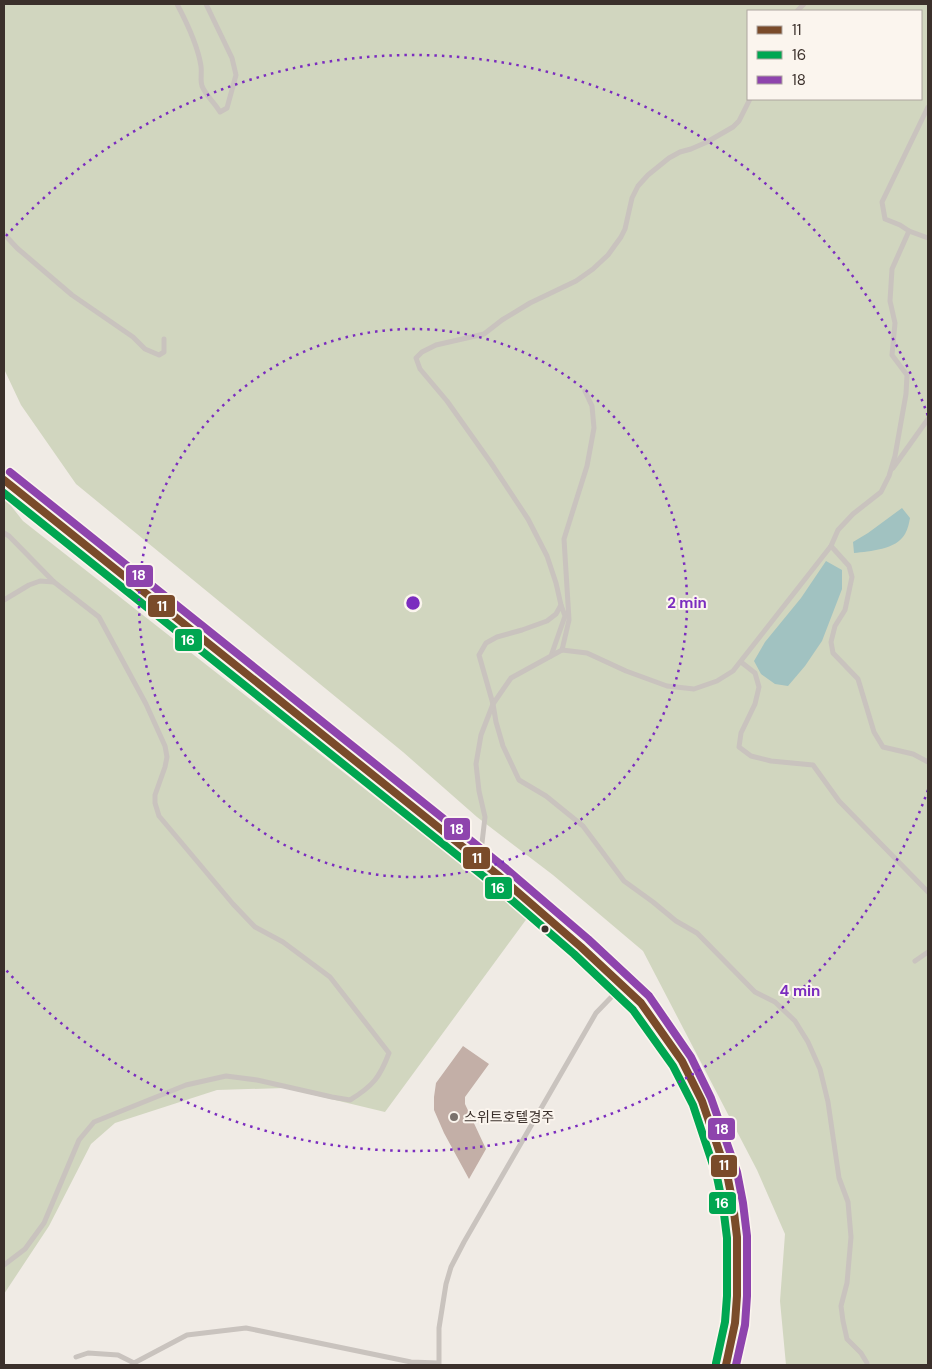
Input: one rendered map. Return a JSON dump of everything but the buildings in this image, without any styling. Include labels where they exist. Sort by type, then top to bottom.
[{"type":"street","points":[[4,480],[480,861],[581,946],[641,1003],[682,1062],[702,1100],[727,1174],[737,1237],[737,1296],[735,1323],[726,1365]]},
{"type":"lane","points":[[177,4],[201,66],[202,85],[207,96],[220,112],[227,108],[236,75],[232,58],[206,4]]},
{"type":"lane","points":[[551,656],[565,616],[547,556],[528,519],[491,463],[420,369],[416,358],[422,352],[436,345],[484,334],[502,320],[530,303],[576,281],[594,269],[608,255],[621,237],[625,229],[632,198],[638,186],[648,175],[669,158],[708,142],[733,127],[740,121],[750,100]]},
{"type":"lane","points":[[928,107],[882,202],[885,219],[928,238]]},
{"type":"lane","points":[[480,861],[485,817],[479,791],[476,764],[481,736],[492,704],[511,678],[562,650],[587,653],[626,671],[668,686],[694,689],[717,680],[733,671],[741,662],[832,546],[838,530],[853,514],[882,492],[891,470],[906,394],[907,375],[892,355],[895,322],[890,301],[892,269],[909,231]]},
{"type":"lane","points":[[4,234],[72,295],[133,337],[145,349],[160,356],[164,352],[164,339]]},
{"type":"lane","points":[[562,650],[569,620],[564,539],[587,466],[594,428],[592,406],[585,391]]},
{"type":"lane","points":[[891,470],[928,419]]},
{"type":"lane","points":[[4,533],[54,582],[99,617],[104,625],[146,704],[165,746],[167,758],[155,795],[159,816],[233,904],[255,927],[283,942],[330,977],[389,1053],[382,1071],[370,1087],[350,1100],[257,1080],[226,1076],[186,1085],[94,1122],[79,1140],[44,1223],[25,1249],[4,1265]]},
{"type":"lane","points":[[832,546],[849,566],[852,577],[845,610],[835,626],[832,642],[833,653],[858,679],[874,732],[883,747],[913,754],[928,762]]},
{"type":"lane","points":[[4,600],[29,585],[40,581],[54,582]]},
{"type":"lane","points":[[561,605],[556,614],[546,621],[486,642],[479,655],[501,738],[519,780],[546,796],[583,826],[624,882],[676,921],[697,933],[755,992],[775,1002],[795,1021],[808,1042],[820,1070],[828,1102],[839,1178],[848,1202],[851,1237],[847,1283],[842,1306],[843,1321],[847,1339],[861,1353],[867,1365]]},
{"type":"lane","points":[[741,662],[755,673],[759,687],[755,704],[740,733],[739,748],[751,756],[771,761],[813,765],[839,800],[928,892]]},
{"type":"lane","points":[[915,962],[928,952]]},
{"type":"lane","points":[[76,1357],[88,1353],[118,1355],[134,1364],[186,1334],[246,1328],[411,1364],[438,1364],[440,1315],[446,1284],[464,1242],[596,1013],[623,985]]},
{"type":"green space","points":[[4,4],[928,4],[928,1365],[786,1365],[780,1301],[785,1234],[757,1170],[643,951],[553,875],[477,817],[403,752],[76,484],[21,405],[4,369]]},
{"type":"green space","points":[[4,497],[23,521],[528,917],[385,1112],[285,1088],[217,1090],[115,1123],[91,1144],[49,1226],[4,1294]]},
{"type":"water","points":[[902,508],[910,518],[907,530],[901,539],[889,547],[854,553],[853,542]]},
{"type":"water","points":[[826,561],[842,570],[842,589],[822,641],[805,666],[788,686],[775,684],[761,674],[754,661],[765,642],[801,598]]},
{"type":"transit line","name":"18","points":[[10,472],[504,867],[588,939],[649,996],[691,1057],[711,1098],[737,1172],[747,1236],[747,1296],[745,1325],[736,1365]]},
{"type":"transit line","name":"11","points":[[4,480],[498,875],[581,947],[641,1003],[682,1061],[702,1101],[727,1174],[737,1237],[737,1296],[735,1323],[726,1365]]},
{"type":"transit line","name":"16","points":[[4,493],[492,883],[574,954],[633,1010],[673,1066],[693,1105],[717,1177],[727,1238],[727,1296],[725,1322],[716,1363]]},
{"type":"place","name":"스위트호텔경주","points":[[454,1117]]}]
